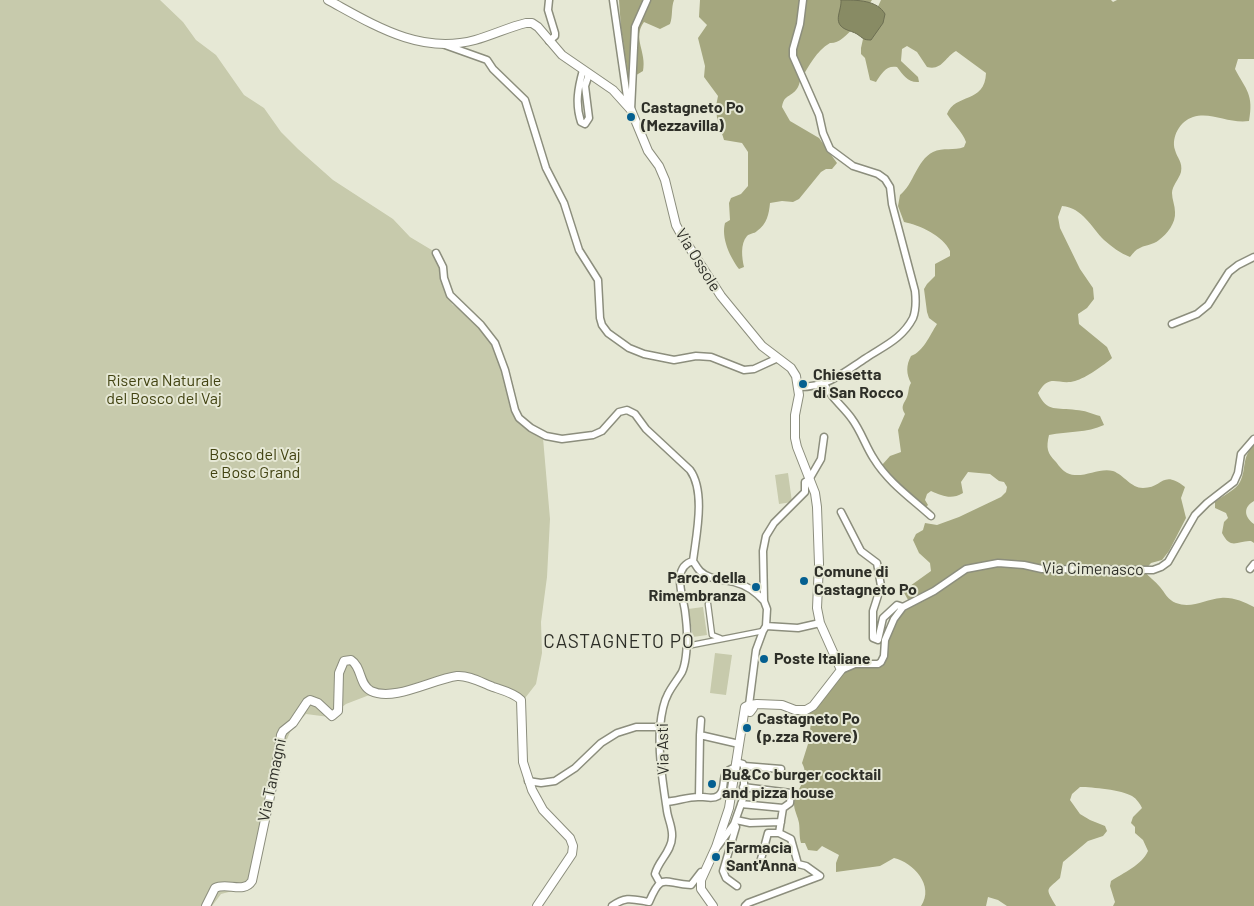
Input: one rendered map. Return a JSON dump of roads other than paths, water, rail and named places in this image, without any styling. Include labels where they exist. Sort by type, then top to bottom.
[{"type":"street","points":[[328,0],[396,35],[407,39],[441,43],[487,60],[493,69],[525,100],[546,168],[564,203],[579,250],[598,280],[600,318],[602,325],[608,332],[629,348],[644,354],[674,360],[696,356],[711,357],[744,370],[754,369],[778,358]]},
{"type":"street","points":[[549,0],[548,10],[555,36],[549,41]]},
{"type":"street","points":[[613,0],[629,107]]},
{"type":"street","points":[[629,107],[635,27],[647,0]]},
{"type":"street","points":[[749,708],[762,705],[782,705],[803,711],[809,709],[841,670],[820,623],[816,598],[819,564],[817,507],[810,478],[795,438],[795,415],[799,387],[809,387],[824,383],[842,375],[861,361],[894,342],[913,318],[915,312],[916,291],[892,204],[890,187],[885,179],[878,174],[854,166],[839,157],[830,148],[823,133],[819,115],[793,56],[793,48],[804,0]]},
{"type":"street","name":"Via Ossole","points":[[441,43],[475,40],[516,25],[532,23],[538,27],[562,56],[613,90],[629,107],[648,151],[660,166],[676,225],[682,236],[721,296],[762,346],[791,368],[796,376],[799,387]]},
{"type":"street","points":[[586,72],[585,86],[589,118],[585,124],[581,122],[579,117],[576,97],[586,72]]},
{"type":"street","points":[[436,253],[443,267],[450,295],[482,325],[495,344],[519,418],[531,428],[546,436],[562,439],[593,435],[602,431],[619,412],[627,410],[635,414],[646,429],[694,476],[698,498],[698,527],[693,561],[700,571],[706,575],[747,587],[757,593],[764,601]]},
{"type":"street","points":[[1172,324],[1197,314],[1208,304],[1229,272],[1254,257]]},
{"type":"street","points":[[824,383],[827,391],[842,405],[855,422],[874,459],[886,476],[931,516]]},
{"type":"street","points":[[714,906],[701,889],[701,880],[716,848],[729,808],[743,723],[749,708],[756,650],[764,629],[767,609],[764,601],[763,551],[766,536],[774,523],[806,492],[805,482],[810,478],[821,459],[824,437]]},
{"type":"street","name":"Via Cimenasco","points":[[841,670],[855,664],[878,664],[881,662],[884,656],[885,640],[894,619],[903,607],[966,569],[998,563],[1024,565],[1042,569],[1153,570],[1161,567],[1168,562],[1195,515],[1234,482],[1242,454],[1254,439]]},
{"type":"street","name":"Via Cimenasco","points":[[842,512],[861,551],[877,563],[881,586],[873,611],[873,638],[878,640],[883,618],[897,605],[903,607]]},
{"type":"street","name":"Via Asti","points":[[660,883],[655,874],[656,869],[668,849],[672,837],[662,768],[660,727],[667,695],[683,670],[687,646],[685,610],[679,586],[684,568],[693,561]]},
{"type":"street","points":[[708,604],[712,634],[721,639]]},
{"type":"street","points":[[687,646],[764,629],[798,628],[820,623]]},
{"type":"street","name":"Via Tamagni","points":[[206,906],[215,888],[220,885],[244,888],[250,885],[276,768],[281,735],[293,723],[310,700],[318,703],[332,716],[338,711],[339,673],[344,661],[351,660],[356,663],[365,685],[369,690],[375,692],[397,692],[458,676],[472,679],[518,696],[521,700],[522,708],[520,721],[523,762],[528,780]]},
{"type":"street","points":[[699,797],[701,720]]},
{"type":"street","points":[[528,780],[540,783],[555,782],[575,768],[601,743],[617,733],[636,727],[660,727]]},
{"type":"street","points":[[700,735],[739,744]]},
{"type":"street","points":[[666,802],[719,796],[722,792],[726,772],[736,765],[743,764],[744,766],[781,769]]},
{"type":"street","points":[[716,848],[735,822],[744,796],[744,766]]},
{"type":"street","points":[[528,780],[543,810],[570,838],[573,846],[572,854],[537,906]]},
{"type":"street","points":[[743,787],[791,792],[790,803],[784,808],[779,833]]},
{"type":"street","points":[[741,804],[784,808]]},
{"type":"street","points":[[735,822],[781,822]]},
{"type":"street","points":[[735,822],[736,827],[723,871],[726,878],[736,886]]},
{"type":"street","points":[[745,906],[748,903],[820,876],[806,866],[798,864],[791,839],[779,833],[768,833],[761,859]]},
{"type":"street","points":[[612,906],[622,899],[650,904],[655,887],[660,883],[666,881],[690,884],[700,872],[704,873]]},
{"type":"place","name":"Castagneto Po (Mezzavilla)","points":[[631,117]]},
{"type":"place","name":"Chiesetta di San Rocco","points":[[803,384]]},
{"type":"place","name":"Comune di Castagneto Po","points":[[804,581]]},
{"type":"place","name":"Parco della Rimembranza","points":[[756,587]]},
{"type":"place","name":"Poste Italiane","points":[[764,659]]},
{"type":"place","name":"Castagneto Po (p.zza Rovere)","points":[[747,728]]},
{"type":"place","name":"Bu&Co burger cocktail and pizza house","points":[[712,784]]},
{"type":"place","name":"Farmacia Sant'Anna","points":[[716,857]]},
{"type":"district","name":"CASTAGNETO PO","points":[[619,642]]},
{"type":"park label","name":"Riserva Naturale del Bosco del Vaj","points":[[164,390]]},
{"type":"park label","name":"Bosco del Vaj e Bosc Grand","points":[[255,464]]}]
